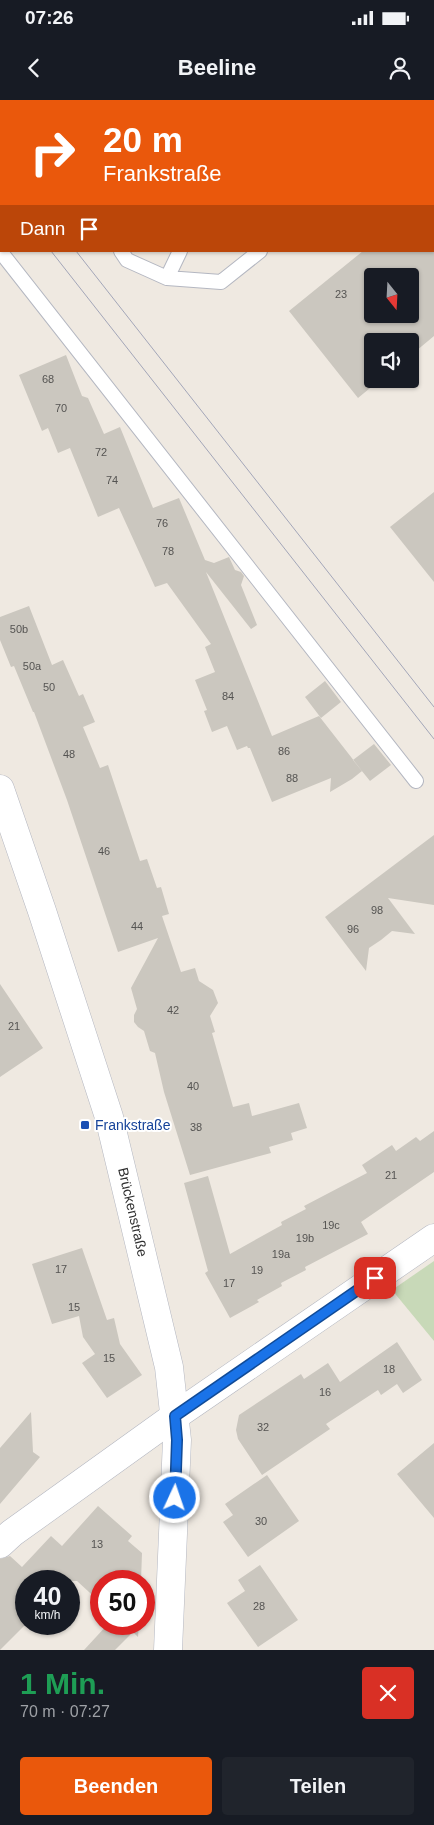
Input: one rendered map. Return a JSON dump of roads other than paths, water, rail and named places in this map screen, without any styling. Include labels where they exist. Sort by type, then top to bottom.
[{"type":"main road","name":"Brückenstraße","points":[[0,789],[109,1117],[169,1367],[175,1416],[176,1468],[168,1650]]},
{"type":"main road","points":[[4,1534],[434,1238]]},
{"type":"lane","points":[[1,252],[416,781]]},
{"type":"lane","points":[[122,252],[127,260],[167,278],[221,282],[259,252]]},
{"type":"lane","points":[[167,278],[180,252]]},
{"type":"tram line","points":[[52,252],[434,739]]},
{"type":"tram line","points":[[77,252],[434,707]]},
{"type":"place","name":"Frankstraße","points":[[85,1125]]}]
